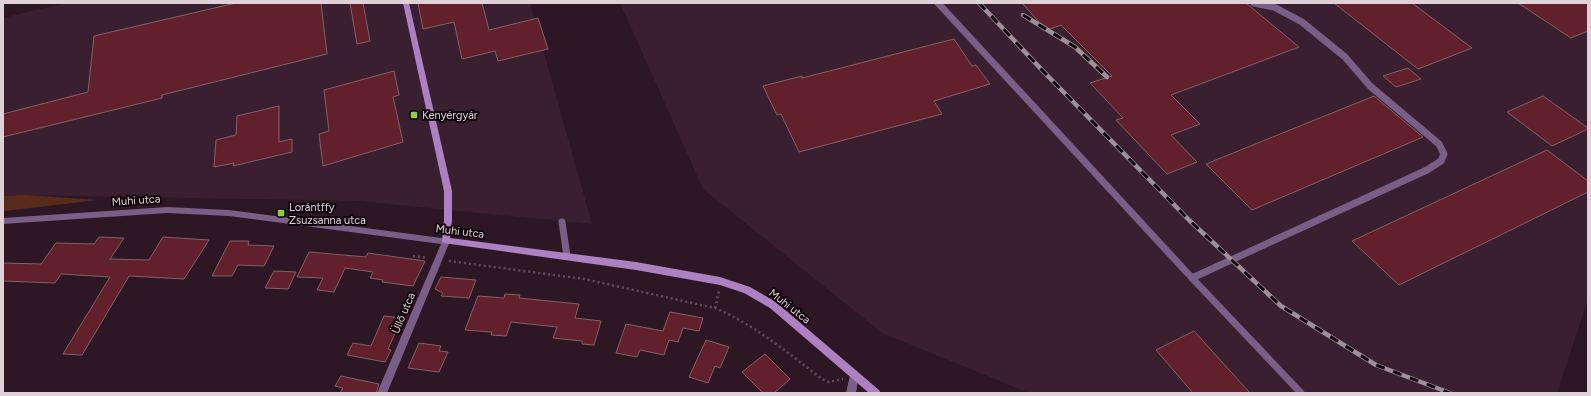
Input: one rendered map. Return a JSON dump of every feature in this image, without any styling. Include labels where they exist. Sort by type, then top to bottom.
[{"type":"main road","points":[[406,3],[448,191],[446,241]]},
{"type":"main road","name":"Muhi utca","points":[[446,241],[636,266],[720,281],[747,290],[773,306],[876,393]]},
{"type":"street","name":"Muhi utca","points":[[3,221],[167,210],[229,213],[446,241]]},
{"type":"street","name":"Üllő utca","points":[[382,393],[446,241]]},
{"type":"street","points":[[851,393],[854,374]]},
{"type":"lane","points":[[938,3],[1192,278],[1301,393]]},
{"type":"lane","points":[[1192,278],[1427,170],[1440,161],[1444,154],[1439,144],[1370,86],[1345,57],[1302,22],[1274,7],[1254,3]]},
{"type":"lane","points":[[562,222],[567,256]]},
{"type":"path","points":[[438,260],[509,268],[584,279],[715,308],[733,315],[750,326],[822,379],[829,382],[838,381],[854,374]]},
{"type":"path","points":[[715,308],[720,281]]},
{"type":"shaded area","points":[[66,3],[530,3],[592,224],[359,201],[25,195],[3,196],[3,18]]},
{"type":"shaded area","points":[[620,3],[1588,3],[1588,299],[1557,393],[1029,393],[882,333],[703,189]]},
{"type":"shaded area","points":[[25,195],[99,200],[3,211],[3,196]]},
{"type":"building","points":[[236,3],[321,3],[327,54],[162,95],[162,98],[3,137],[3,114],[88,92],[94,36]]},
{"type":"building","points":[[350,3],[363,3],[370,41],[357,44]]},
{"type":"building","points":[[418,3],[482,3],[489,30],[538,18],[548,49],[498,61],[495,51],[462,59],[454,22],[423,29]]},
{"type":"building","points":[[1022,3],[1246,3],[1299,47],[1171,95],[1200,124],[1171,135],[1197,162],[1167,174],[1116,120],[1123,118],[1090,83],[1112,76],[1061,25],[1050,29],[1039,22]]},
{"type":"building","points":[[1334,3],[1412,3],[1472,48],[1418,69]]},
{"type":"building","points":[[1518,3],[1588,3],[1588,31],[1571,38]]},
{"type":"building","points":[[954,39],[972,66],[976,65],[990,84],[934,101],[942,114],[799,152],[781,114],[777,115],[763,86],[802,76],[802,78]]},
{"type":"building","points":[[1408,68],[1421,79],[1396,87],[1383,76]]},
{"type":"building","points":[[394,71],[399,95],[393,97],[403,142],[323,166],[319,134],[329,131],[324,90]]},
{"type":"building","points":[[1374,96],[1423,137],[1252,210],[1206,164]]},
{"type":"building","points":[[1543,96],[1588,129],[1552,146],[1507,112]]},
{"type":"building","points":[[279,106],[279,142],[292,139],[292,152],[233,166],[234,163],[214,167],[216,140],[236,135],[237,116]]},
{"type":"building","points":[[1547,150],[1588,181],[1588,192],[1399,285],[1352,241]]},
{"type":"building","points":[[99,237],[124,238],[110,259],[149,260],[163,237],[209,240],[184,279],[129,276],[82,355],[63,354],[110,277],[61,274],[55,283],[3,281],[3,263],[41,264],[56,243],[94,244]]},
{"type":"building","points":[[230,241],[249,241],[248,245],[274,246],[264,266],[238,265],[232,276],[212,276]]},
{"type":"building","points":[[309,252],[366,257],[368,253],[425,261],[413,286],[382,282],[383,280],[370,278],[373,272],[345,268],[334,292],[317,290],[323,278],[297,277]]},
{"type":"building","points":[[274,271],[296,272],[288,289],[265,288]]},
{"type":"building","points":[[441,277],[476,280],[469,298],[441,296],[443,293],[435,289]]},
{"type":"building","points":[[505,294],[520,295],[519,298],[579,304],[575,318],[601,321],[594,345],[582,344],[582,341],[553,338],[557,327],[511,322],[506,336],[491,335],[492,332],[465,330],[478,296],[504,298]]},
{"type":"building","points":[[670,312],[703,318],[699,331],[683,328],[678,342],[669,340],[664,355],[640,350],[637,357],[616,353],[626,324],[663,331]]},
{"type":"building","points":[[384,316],[402,318],[388,349],[391,350],[385,362],[347,355],[353,343],[371,346]]},
{"type":"building","points":[[1194,331],[1250,393],[1193,393],[1156,350]]},
{"type":"building","points":[[706,340],[729,347],[720,368],[715,366],[708,383],[689,377]]},
{"type":"building","points":[[419,343],[441,346],[439,351],[448,352],[439,372],[408,368]]},
{"type":"building","points":[[765,354],[790,379],[774,393],[763,393],[742,372]]},
{"type":"building","points":[[341,376],[379,384],[376,393],[340,393],[343,388],[335,386]]},
{"type":"railway","points":[[979,3],[1041,69],[1189,220],[1281,306],[1376,365],[1450,393]]},
{"type":"railway","points":[[1023,15],[1075,47],[1107,77]]},
{"type":"place","name":"Kenyérgyár","points":[[414,115]]},
{"type":"place","name":"Lorántffy Zsuzsanna utca","points":[[281,213]]}]
